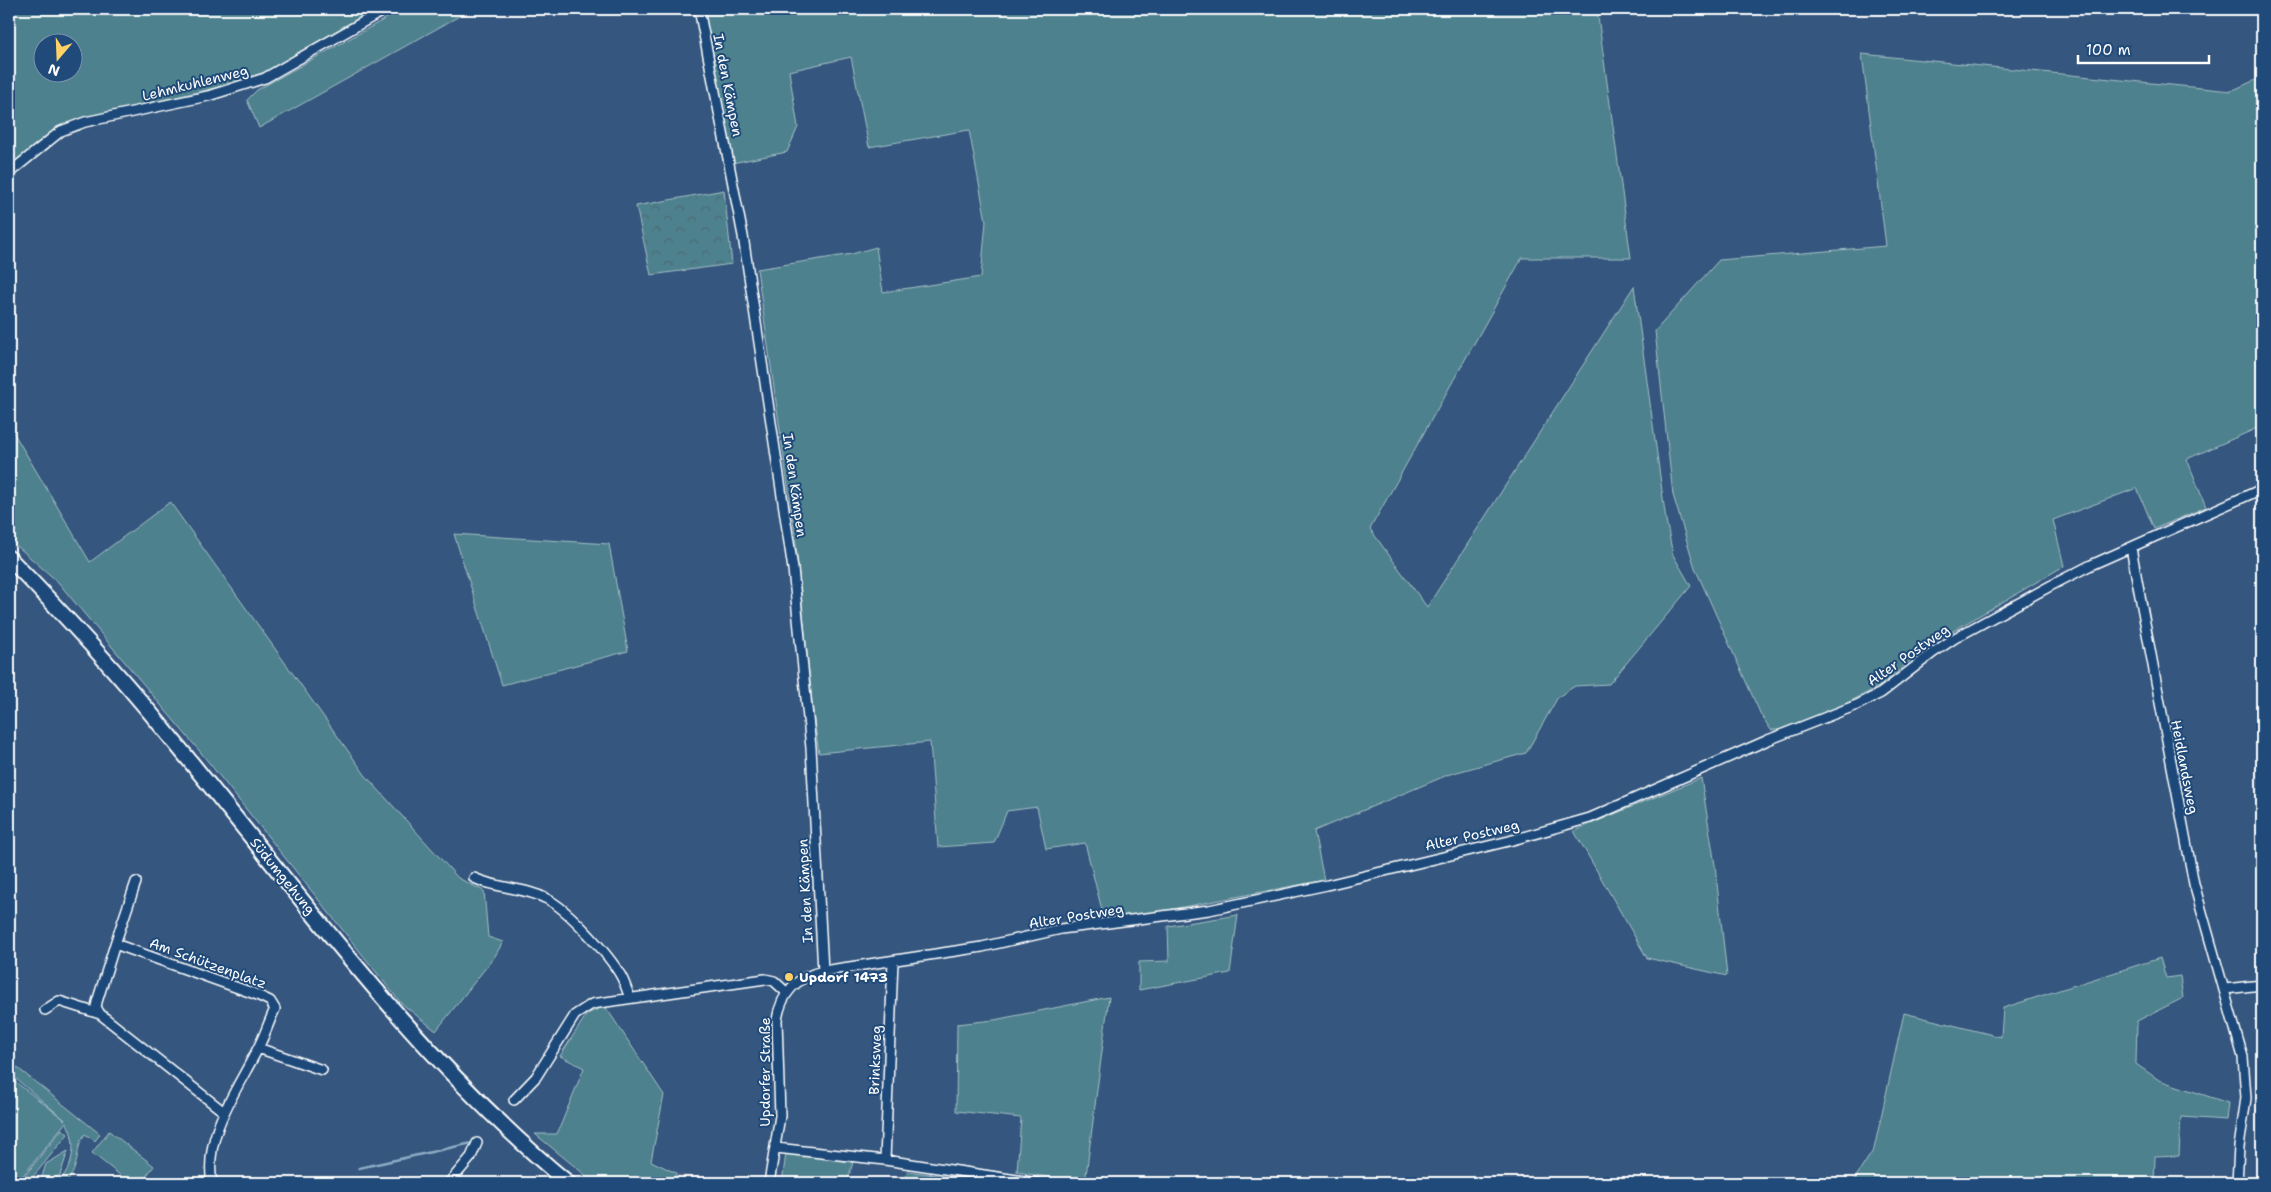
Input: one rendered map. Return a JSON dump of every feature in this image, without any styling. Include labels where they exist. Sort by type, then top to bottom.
[{"type":"main road","name":"Südumgehung","points":[[9,558],[133,692],[337,944],[409,1028],[496,1119],[568,1183]]},
{"type":"street","name":"Lehmkuhlenweg","points":[[9,173],[61,131],[85,122],[235,89],[265,78],[386,9]]},
{"type":"street","name":"In den Kämpen","points":[[699,9],[743,236],[793,569],[811,748],[823,971]]},
{"type":"street","name":"Alter Postweg","points":[[786,992],[806,976],[823,971],[982,947],[1061,930],[1209,910],[1327,885],[1510,841],[1590,818],[1768,740],[1857,705],[1882,693],[1934,652],[1956,638],[2052,586],[2262,489]]},
{"type":"street","name":"Heidlandsweg","points":[[2131,548],[2194,884],[2243,1057],[2246,1084],[2237,1183]]},
{"type":"street","points":[[474,878],[487,884],[535,894],[548,899],[586,932],[610,960],[622,977],[630,998]]},
{"type":"street","points":[[100,1014],[96,1007],[97,1002],[136,882]]},
{"type":"street","name":"Am Schützenplatz","points":[[115,944],[255,994],[270,1001],[275,1008],[258,1048],[224,1112],[212,1150],[209,1169],[212,1183]]},
{"type":"street","name":"Brinksweg","points":[[885,1160],[893,961]]},
{"type":"street","points":[[514,1100],[536,1077],[565,1030],[582,1008],[592,1004],[765,979],[774,981],[786,992]]},
{"type":"street","points":[[2225,989],[2262,985]]},
{"type":"street","name":"Updorfer Straße","points":[[769,1183],[780,1116],[777,1020],[786,992]]},
{"type":"street","points":[[45,1010],[59,1000],[100,1014],[224,1112]]},
{"type":"street","points":[[258,1048],[322,1070]]},
{"type":"street","points":[[449,1183],[471,1157],[477,1143]]},
{"type":"street","points":[[776,1148],[885,1160],[1037,1183]]},
{"type":"shaded area","points":[[676,1173],[734,1183],[674,1183]]},
{"type":"green space","points":[[9,9],[374,9],[263,73],[232,84],[84,118],[57,128],[9,167]]},
{"type":"green space","points":[[403,9],[462,9],[463,14],[259,128],[247,100],[257,90]]},
{"type":"green space","points":[[704,9],[1597,9],[1631,258],[1522,258],[1370,529],[1427,607],[1634,286],[1666,520],[1673,555],[1691,586],[1609,684],[1575,686],[1558,697],[1526,753],[1450,774],[1314,831],[1324,880],[1105,922],[1085,843],[1046,849],[1037,807],[1007,811],[994,843],[938,847],[930,742],[819,753],[795,535],[757,269],[852,254],[876,247],[883,292],[981,277],[986,221],[969,130],[869,147],[851,57],[789,71],[798,127],[787,152],[732,163]]},
{"type":"green space","points":[[1862,54],[2231,91],[2262,77],[2262,426],[2187,459],[2206,507],[2154,529],[2137,488],[2053,520],[2064,566],[1929,645],[1880,686],[1845,704],[1783,730],[1771,730],[1761,715],[1695,568],[1673,495],[1655,331],[1719,260],[1886,246]]},
{"type":"green space","points":[[724,190],[732,264],[651,275],[636,206]]},
{"type":"green space","points":[[9,425],[90,562],[170,502],[366,776],[458,878],[484,891],[488,937],[503,942],[495,956],[436,1031],[401,1003],[202,754],[58,582],[9,539]]},
{"type":"green space","points":[[454,534],[609,544],[628,651],[502,685]]},
{"type":"green space","points":[[1701,778],[1715,865],[1727,976],[1647,958],[1574,831]]},
{"type":"green space","points":[[1238,915],[1230,973],[1139,990],[1139,962],[1169,961],[1168,926]]},
{"type":"green space","points":[[2160,958],[2166,978],[2180,976],[2183,998],[2137,1021],[2136,1064],[2159,1080],[2228,1103],[2226,1120],[2181,1117],[2179,1156],[2155,1157],[2154,1183],[1852,1183],[1874,1149],[1904,1013],[2001,1037],[2003,1008]]},
{"type":"green space","points":[[1109,997],[1085,1183],[1056,1183],[1053,1178],[1017,1172],[1021,1118],[956,1111],[957,1024],[994,1020]]},
{"type":"green space","points":[[605,1006],[664,1095],[651,1161],[676,1173],[674,1183],[595,1183],[535,1134],[557,1134],[584,1068],[560,1056],[587,1014]]},
{"type":"green space","points":[[9,1061],[100,1134],[95,1141],[85,1134],[74,1170],[66,1183],[57,1183],[67,1170],[72,1154],[72,1138],[66,1122],[17,1183],[9,1183],[9,1077],[65,1120],[9,1073]]},
{"type":"green space","points":[[62,1129],[68,1134],[28,1183],[19,1183]]},
{"type":"green space","points":[[109,1131],[154,1166],[141,1183],[130,1183],[92,1153]]},
{"type":"green space","points":[[68,1151],[60,1175],[47,1183],[40,1183],[46,1164]]},
{"type":"green space","points":[[786,1153],[853,1162],[847,1183],[782,1183]]},
{"type":"green space","points":[[907,1171],[993,1183],[905,1183]]},
{"type":"waterway","points":[[359,1168],[472,1143]]},
{"type":"waterway","points":[[955,1166],[1048,1180]]},
{"type":"waterway","points":[[929,1183],[931,1172]]},
{"type":"place","name":"Updorf 1473","points":[[789,977]]}]
